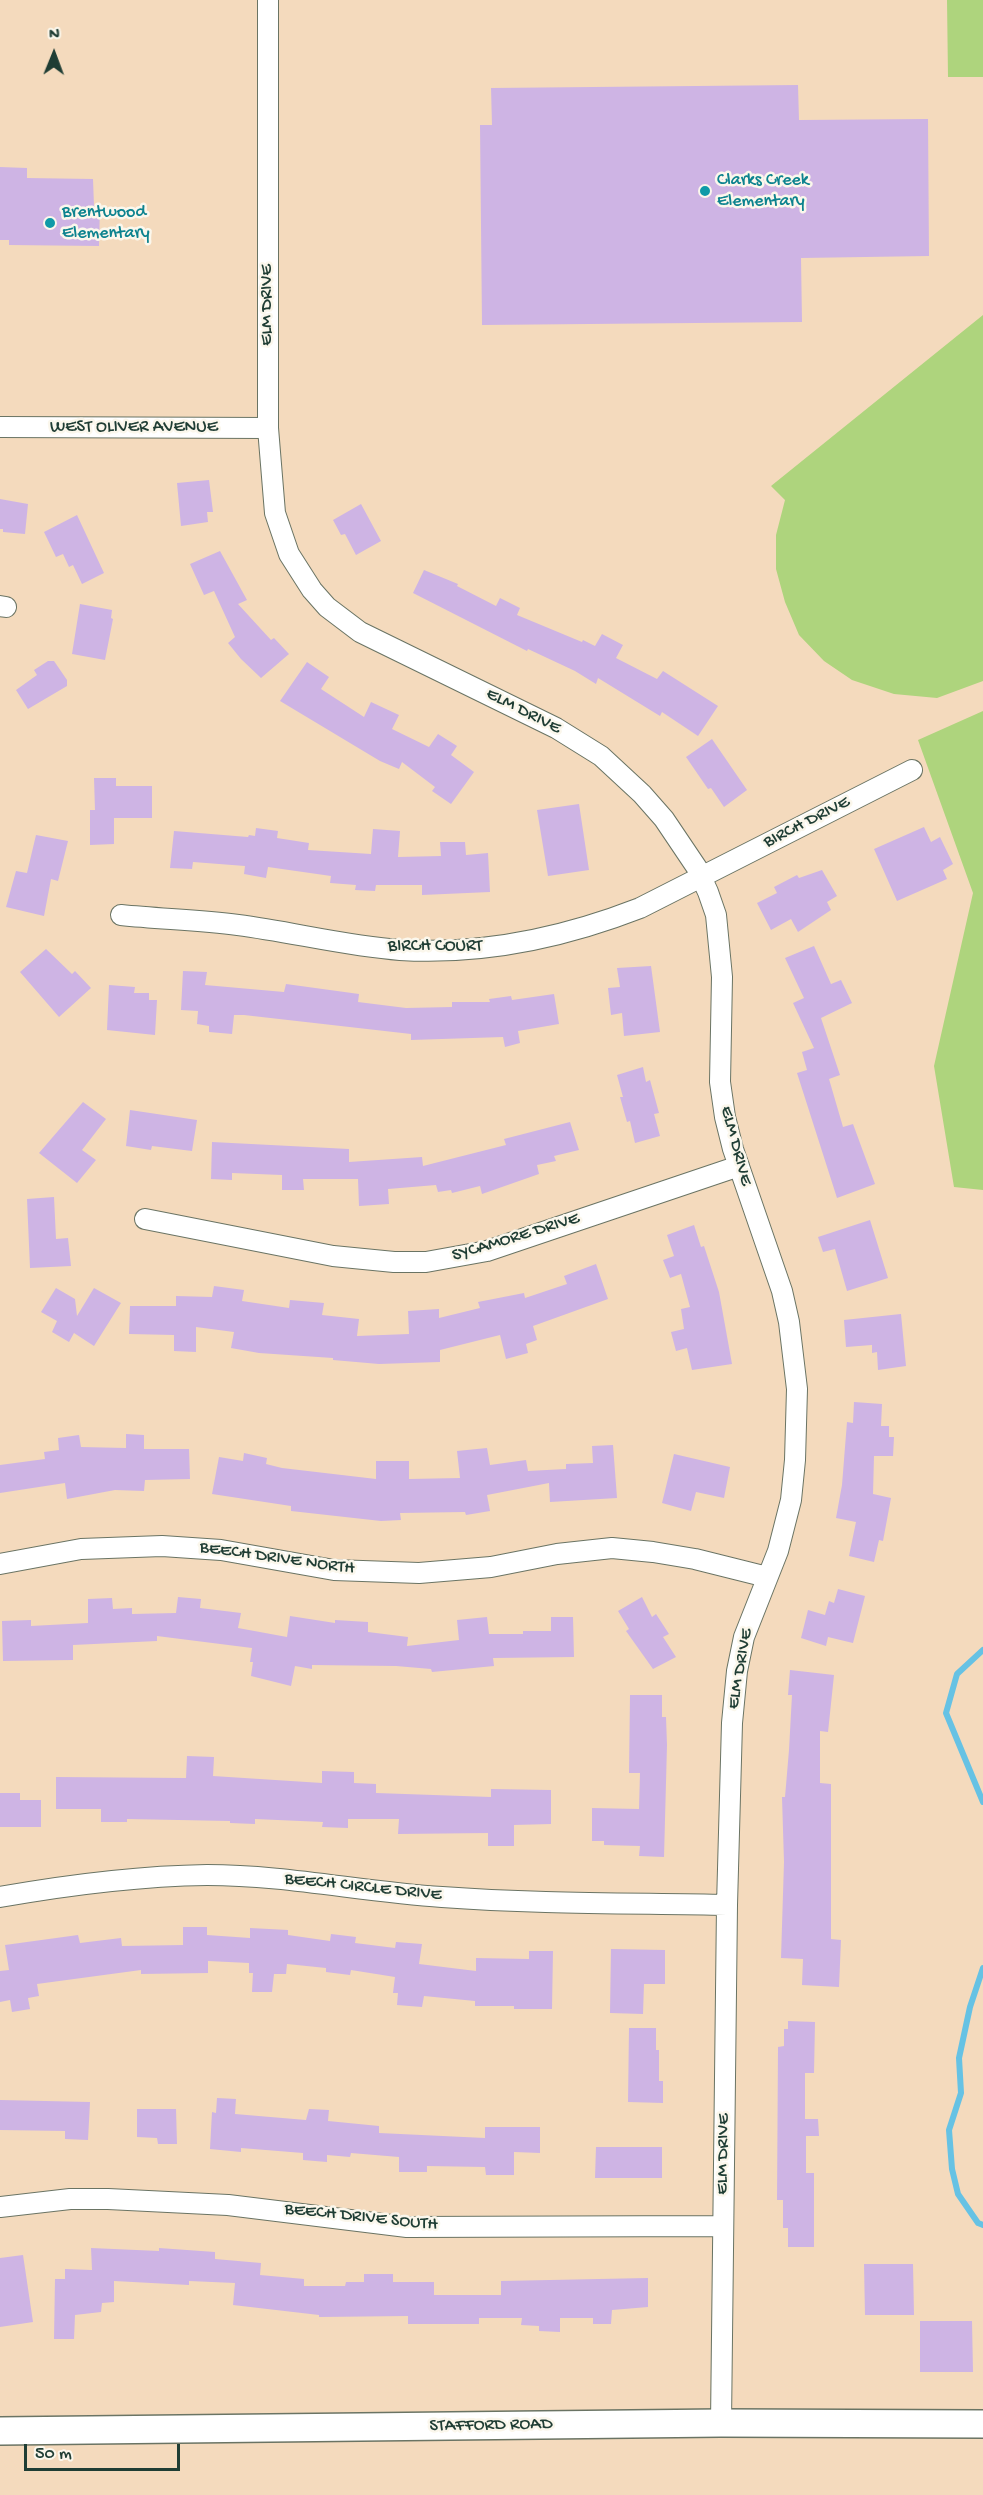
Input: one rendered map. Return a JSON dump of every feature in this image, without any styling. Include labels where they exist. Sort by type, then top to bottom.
[{"type":"street","name":"ELM DRIVE","points":[[268,0],[268,428],[272,498],[280,531],[299,571],[327,607],[360,632],[556,728],[601,756],[642,794],[664,819],[701,877],[716,915],[723,977],[720,1082],[725,1117],[739,1166],[782,1291],[789,1322],[797,1389],[795,1460],[791,1500],[778,1551],[744,1637],[737,1671],[732,1723],[727,1905],[721,2423]]},
{"type":"street","name":"WEST OLIVER AVENUE","points":[[0,427],[268,428]]},
{"type":"street","name":"BIRCH DRIVE","points":[[701,877],[912,770]]},
{"type":"street","name":"BIRCH COURT","points":[[121,915],[237,925],[398,950],[462,950],[553,938],[640,908],[701,877]]},
{"type":"street","name":"SYCAMORE DRIVE","points":[[145,1219],[333,1256],[394,1262],[426,1262],[487,1251],[739,1166]]},
{"type":"street","name":"BEECH DRIVE NORTH","points":[[0,1564],[81,1549],[162,1546],[221,1550],[334,1569],[419,1573],[491,1567],[557,1554],[612,1548],[653,1551],[767,1577]]},
{"type":"street","name":"BEECH CIRCLE DRIVE","points":[[0,1897],[59,1887],[208,1875],[513,1902],[727,1905]]},
{"type":"street","name":"BEECH DRIVE SOUTH","points":[[0,2207],[70,2199],[108,2199],[228,2205],[407,2226],[723,2226]]},
{"type":"street","name":"STAFFORD ROAD","points":[[0,2431],[721,2423],[983,2424]]},
{"type":"green space","points":[[947,0],[983,0],[983,77],[948,77]]},
{"type":"green space","points":[[983,315],[983,681],[937,698],[894,694],[852,680],[824,661],[799,635],[785,602],[776,569],[776,535],[785,500],[771,486]]},
{"type":"green space","points":[[983,711],[983,1190],[954,1187],[934,1066],[973,893],[918,740]]},
{"type":"building","name":"Clarks Creek Elementary","points":[[798,85],[799,120],[928,119],[929,256],[801,258],[802,322],[482,325],[480,125],[492,125],[491,88]]},
{"type":"building","name":"Brentwood Elementary","points":[[0,167],[27,168],[27,178],[93,179],[94,206],[100,206],[99,246],[9,245],[9,240],[0,240]]},
{"type":"building","points":[[209,480],[213,512],[207,512],[208,522],[181,526],[177,483]]},
{"type":"building","points":[[0,499],[28,504],[25,534],[3,532],[3,529],[0,529]]},
{"type":"building","points":[[361,504],[381,541],[356,555],[345,534],[341,535],[333,520]]},
{"type":"building","points":[[77,515],[104,573],[82,584],[73,565],[69,567],[63,554],[56,557],[44,532]]},
{"type":"building","points":[[220,551],[247,600],[238,604],[271,640],[274,638],[289,654],[261,678],[228,643],[235,637],[214,591],[204,595],[190,564]]},
{"type":"building","points":[[424,570],[458,584],[457,586],[496,606],[500,598],[520,608],[517,615],[582,642],[583,640],[595,646],[602,634],[623,645],[616,658],[657,679],[663,671],[718,706],[698,736],[662,712],[660,716],[598,678],[596,684],[575,671],[528,649],[527,651],[413,593]]},
{"type":"building","points":[[80,604],[112,610],[111,618],[113,619],[105,660],[72,654]]},
{"type":"building","points":[[48,661],[54,661],[67,680],[67,686],[28,709],[16,690],[37,675],[34,670]]},
{"type":"building","points":[[307,662],[329,677],[321,689],[364,717],[371,702],[399,715],[392,729],[429,747],[438,734],[457,746],[451,755],[474,772],[451,804],[432,791],[435,787],[402,762],[399,769],[380,761],[280,701]]},
{"type":"building","points":[[712,739],[747,790],[724,807],[711,788],[708,789],[686,757]]},
{"type":"building","points":[[94,778],[116,778],[116,786],[152,786],[152,818],[114,818],[114,844],[90,845],[90,810],[95,810]]},
{"type":"building","points":[[579,804],[589,870],[548,876],[537,810]]},
{"type":"building","points":[[924,827],[931,842],[940,837],[953,864],[943,870],[947,879],[897,901],[874,849]]},
{"type":"building","points":[[256,828],[278,831],[277,838],[309,843],[308,850],[371,854],[373,829],[400,831],[398,857],[441,856],[440,842],[465,842],[466,855],[488,853],[490,892],[422,895],[422,885],[376,885],[375,891],[355,890],[356,885],[330,883],[331,876],[268,867],[266,878],[244,874],[245,866],[193,862],[192,869],[170,868],[174,831],[248,837],[249,835],[255,836]]},
{"type":"building","points":[[36,835],[68,841],[58,881],[51,879],[44,916],[6,907],[16,871],[27,873]]},
{"type":"building","points":[[822,870],[837,896],[827,902],[831,910],[798,932],[791,919],[771,930],[757,903],[777,893],[774,887],[797,875],[799,878]]},
{"type":"building","points":[[814,946],[831,984],[841,980],[852,1003],[821,1018],[840,1075],[829,1079],[843,1127],[853,1124],[875,1184],[837,1198],[797,1073],[807,1070],[802,1052],[814,1048],[793,1003],[804,998],[785,958]]},
{"type":"building","points":[[46,949],[72,974],[75,971],[91,988],[59,1017],[20,972]]},
{"type":"building","points":[[651,966],[660,1032],[624,1036],[622,1013],[611,1015],[608,988],[620,987],[617,968]]},
{"type":"building","points":[[183,971],[207,972],[205,985],[284,992],[286,984],[359,994],[358,1002],[406,1008],[452,1007],[452,1002],[490,1002],[489,999],[511,996],[512,1000],[554,994],[559,1024],[518,1031],[520,1043],[505,1047],[503,1037],[411,1040],[411,1034],[244,1015],[234,1015],[232,1034],[209,1032],[209,1026],[197,1024],[198,1011],[181,1010]]},
{"type":"building","points":[[109,985],[135,987],[134,993],[149,993],[149,1000],[157,1000],[155,1035],[107,1030]]},
{"type":"building","points":[[643,1067],[646,1082],[650,1080],[659,1113],[654,1114],[660,1136],[635,1143],[630,1121],[627,1122],[620,1097],[623,1097],[617,1075]]},
{"type":"building","points":[[83,1102],[106,1119],[82,1150],[96,1160],[77,1183],[39,1153]]},
{"type":"building","points":[[130,1110],[197,1120],[192,1151],[152,1146],[151,1150],[126,1146]]},
{"type":"building","points":[[570,1122],[579,1150],[554,1156],[556,1161],[537,1165],[539,1174],[482,1194],[480,1186],[452,1193],[451,1190],[438,1192],[436,1185],[388,1189],[389,1204],[359,1206],[358,1179],[303,1179],[304,1190],[282,1190],[282,1175],[232,1173],[232,1180],[211,1179],[212,1142],[349,1149],[349,1162],[422,1157],[423,1166],[506,1145],[504,1139]]},
{"type":"building","points":[[54,1197],[56,1239],[68,1238],[71,1266],[30,1268],[27,1199]]},
{"type":"building","points":[[870,1220],[888,1278],[847,1291],[835,1249],[823,1252],[818,1237]]},
{"type":"building","points":[[694,1225],[701,1247],[704,1246],[719,1292],[732,1364],[692,1370],[687,1348],[676,1351],[671,1332],[684,1329],[681,1309],[690,1307],[681,1274],[670,1278],[663,1260],[674,1256],[667,1235]]},
{"type":"building","points":[[596,1264],[608,1299],[533,1326],[537,1340],[526,1344],[528,1353],[506,1359],[500,1335],[440,1350],[440,1362],[379,1364],[259,1353],[231,1348],[234,1332],[196,1327],[196,1352],[174,1351],[174,1335],[129,1334],[130,1306],[176,1306],[176,1296],[212,1297],[214,1286],[244,1290],[242,1301],[289,1308],[290,1300],[324,1303],[322,1315],[359,1319],[357,1336],[409,1334],[408,1311],[439,1309],[439,1318],[480,1308],[478,1302],[524,1293],[525,1298],[567,1284],[564,1276]]},
{"type":"building","points":[[56,1288],[75,1299],[77,1316],[94,1288],[121,1303],[94,1346],[74,1333],[69,1342],[52,1332],[57,1321],[41,1312]]},
{"type":"building","points":[[901,1314],[906,1366],[878,1370],[877,1352],[872,1353],[872,1345],[846,1347],[844,1320]]},
{"type":"building","points":[[854,1402],[882,1404],[881,1426],[889,1426],[889,1437],[894,1437],[893,1456],[874,1456],[873,1494],[891,1498],[883,1541],[879,1540],[874,1562],[849,1556],[856,1522],[836,1518],[842,1485],[847,1422],[853,1423]]},
{"type":"building","points":[[126,1434],[144,1435],[144,1449],[189,1449],[190,1479],[145,1480],[144,1491],[115,1490],[67,1499],[65,1483],[0,1493],[0,1465],[45,1459],[44,1452],[59,1450],[58,1438],[79,1435],[81,1447],[126,1448]]},
{"type":"building","points":[[613,1445],[617,1498],[550,1502],[549,1483],[487,1495],[490,1511],[466,1515],[465,1512],[400,1513],[401,1520],[381,1521],[291,1511],[291,1506],[212,1494],[219,1457],[243,1461],[244,1453],[267,1458],[266,1464],[282,1468],[376,1479],[376,1461],[409,1461],[409,1479],[460,1478],[457,1451],[487,1448],[490,1465],[526,1460],[528,1471],[566,1469],[566,1464],[593,1463],[592,1446]]},
{"type":"building","points":[[674,1454],[730,1467],[724,1498],[696,1492],[691,1511],[662,1503]]},
{"type":"building","points":[[838,1589],[865,1596],[853,1643],[828,1637],[826,1646],[801,1638],[808,1610],[825,1615],[829,1601],[834,1603]]},
{"type":"building","points":[[178,1597],[201,1599],[200,1608],[241,1613],[238,1628],[287,1637],[290,1616],[335,1623],[335,1620],[368,1622],[368,1632],[408,1637],[407,1646],[459,1640],[457,1620],[487,1617],[489,1634],[523,1634],[523,1631],[551,1631],[551,1617],[573,1617],[574,1657],[493,1658],[494,1666],[432,1672],[431,1669],[396,1666],[312,1665],[312,1669],[295,1666],[291,1686],[251,1676],[252,1648],[157,1636],[157,1641],[73,1645],[73,1660],[3,1661],[2,1621],[31,1620],[31,1626],[88,1623],[88,1599],[112,1598],[113,1609],[132,1608],[132,1614],[176,1613]]},
{"type":"building","points":[[642,1597],[652,1617],[656,1614],[669,1634],[663,1637],[676,1657],[653,1669],[626,1631],[629,1629],[618,1611]]},
{"type":"building","points":[[790,1670],[834,1675],[828,1732],[820,1731],[820,1783],[831,1784],[831,1939],[841,1940],[839,1987],[802,1985],[803,1959],[781,1958],[784,1862],[782,1797],[785,1797],[789,1750],[792,1695],[788,1695]]},
{"type":"building","points":[[630,1695],[662,1695],[662,1717],[666,1717],[667,1745],[664,1857],[639,1856],[640,1846],[604,1845],[604,1841],[592,1841],[592,1808],[639,1809],[640,1773],[629,1773]]},
{"type":"building","points":[[187,1756],[214,1757],[213,1776],[322,1783],[322,1771],[354,1772],[354,1783],[376,1784],[376,1793],[491,1797],[491,1789],[551,1790],[551,1824],[514,1825],[514,1846],[488,1846],[488,1833],[398,1834],[399,1819],[348,1819],[348,1828],[322,1827],[323,1822],[255,1819],[255,1824],[230,1823],[230,1821],[127,1819],[127,1822],[101,1822],[101,1809],[56,1809],[56,1777],[186,1778]]},
{"type":"building","points":[[0,1793],[20,1793],[20,1800],[41,1800],[41,1827],[0,1827]]},
{"type":"building","points":[[183,1927],[207,1927],[207,1935],[250,1938],[250,1928],[288,1930],[288,1935],[330,1941],[331,1934],[356,1937],[355,1943],[395,1948],[396,1942],[422,1944],[419,1964],[476,1971],[476,1958],[529,1959],[529,1951],[553,1951],[552,2009],[475,2006],[475,2001],[424,1996],[422,2007],[397,2005],[398,1993],[393,1993],[395,1977],[351,1970],[350,1975],[326,1972],[326,1968],[287,1964],[286,1974],[274,1974],[272,1992],[252,1992],[253,1973],[249,1973],[249,1963],[208,1961],[208,1973],[141,1974],[141,1970],[37,1984],[39,1996],[28,1998],[30,2009],[12,2012],[10,2000],[0,2002],[0,1971],[9,1970],[5,1945],[78,1935],[80,1943],[121,1938],[122,1946],[183,1945]]},
{"type":"building","points":[[611,1949],[665,1950],[665,1984],[644,1984],[643,2014],[610,2013]]},
{"type":"building","points":[[788,2021],[815,2022],[814,2073],[805,2073],[805,2119],[818,2119],[819,2136],[806,2136],[806,2173],[814,2173],[814,2247],[788,2247],[788,2228],[783,2228],[783,2200],[777,2200],[778,2047],[784,2046],[784,2029],[788,2029]]},
{"type":"building","points":[[629,2028],[656,2028],[659,2081],[663,2081],[663,2103],[628,2102]]},
{"type":"building","points":[[217,2098],[236,2099],[235,2114],[306,2120],[309,2109],[329,2110],[328,2121],[379,2126],[379,2133],[485,2138],[485,2127],[540,2127],[540,2153],[514,2152],[514,2175],[486,2175],[485,2167],[427,2166],[427,2172],[399,2172],[399,2157],[351,2153],[350,2157],[327,2155],[327,2162],[303,2160],[303,2153],[241,2148],[241,2152],[210,2149],[212,2112],[216,2113]]},
{"type":"building","points":[[0,2100],[90,2102],[88,2140],[65,2139],[65,2131],[0,2130]]},
{"type":"building","points":[[137,2109],[176,2109],[177,2144],[158,2144],[157,2138],[137,2137]]},
{"type":"building","points":[[596,2147],[662,2147],[662,2178],[595,2178]]},
{"type":"building","points":[[91,2248],[159,2251],[159,2248],[215,2252],[215,2259],[261,2263],[260,2275],[304,2279],[304,2286],[345,2286],[346,2282],[364,2282],[364,2274],[393,2274],[393,2282],[434,2282],[434,2295],[501,2295],[501,2281],[648,2278],[648,2307],[612,2310],[611,2324],[593,2324],[593,2318],[560,2318],[560,2332],[539,2331],[539,2326],[521,2325],[522,2318],[479,2318],[479,2324],[408,2324],[408,2316],[319,2317],[319,2315],[233,2305],[235,2283],[189,2281],[189,2285],[114,2281],[114,2302],[102,2303],[101,2312],[75,2315],[74,2339],[54,2339],[55,2279],[65,2279],[65,2269],[92,2270]]},
{"type":"building","points":[[23,2255],[33,2322],[0,2327],[0,2258]]},
{"type":"building","points":[[864,2264],[913,2264],[914,2315],[865,2315]]},
{"type":"building","points":[[920,2321],[972,2321],[973,2372],[920,2372]]},
{"type":"waterway","points":[[983,1650],[957,1674],[946,1713],[983,1802]]},
{"type":"waterway","points":[[983,1968],[970,2007],[959,2058],[961,2093],[949,2130],[952,2169],[958,2194],[978,2223],[983,2225]]},
{"type":"place","name":"Clarks Creek Elementary","points":[[705,191]]},
{"type":"place","name":"Brentwood Elementary","points":[[50,223]]}]
